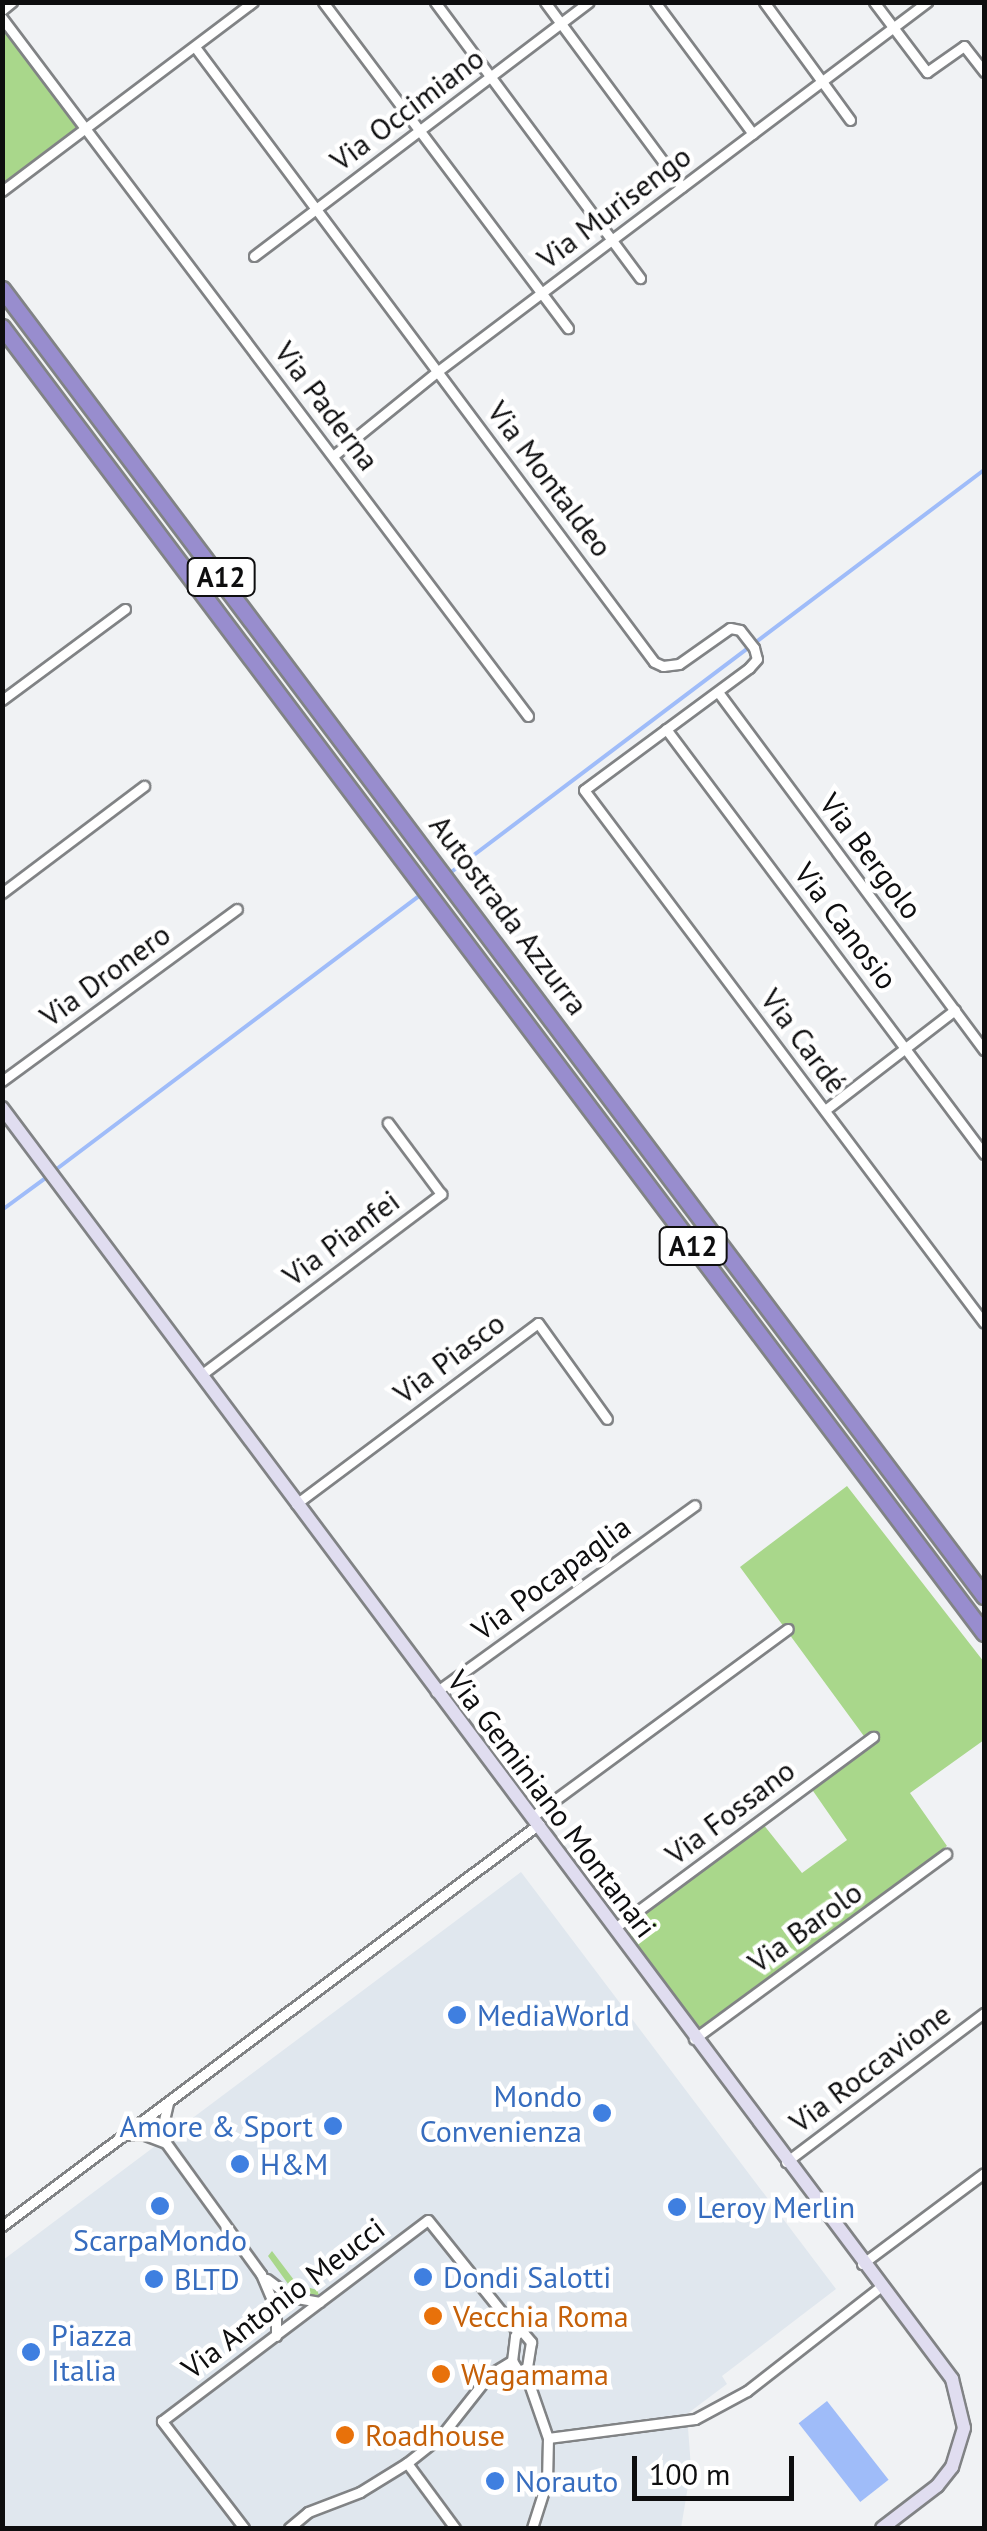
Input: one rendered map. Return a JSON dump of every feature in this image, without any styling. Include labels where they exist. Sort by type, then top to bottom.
[{"type":"highway","name":"Autostrada Azzurra","points":[[2,288],[984,1597]]},
{"type":"highway","name":"Autostrada Azzurra","points":[[2,327],[984,1635]]},
{"type":"street","points":[[2,10],[12,2]]},
{"type":"street","points":[[2,191],[253,2]]},
{"type":"street","points":[[323,2],[568,328]]},
{"type":"street","points":[[435,2],[640,278]]},
{"type":"street","points":[[545,2],[682,187]]},
{"type":"street","name":"Via Occimiano","points":[[254,256],[589,2]]},
{"type":"street","points":[[655,2],[753,134]]},
{"type":"street","points":[[764,2],[850,120]]},
{"type":"street","points":[[874,2],[927,72],[964,46],[984,72]]},
{"type":"street","name":"Via Murisengo","points":[[333,456],[438,371],[927,2]]},
{"type":"street","name":"Via Paderna","points":[[2,18],[528,716]]},
{"type":"street","name":"Via Montaldeo","points":[[194,46],[654,662],[663,666],[678,664],[728,628],[738,629],[754,648],[756,661],[584,790]]},
{"type":"street","points":[[2,700],[125,609]]},
{"type":"street","name":"Via Bergolo","points":[[718,692],[984,1050]]},
{"type":"street","name":"Via Canosio","points":[[666,729],[984,1154]]},
{"type":"street","points":[[2,893],[144,786]]},
{"type":"street","name":"Via Cardé","points":[[584,790],[984,1323]]},
{"type":"street","name":"Via Dronero","points":[[2,1081],[237,910]]},
{"type":"street","points":[[825,1110],[954,1010]]},
{"type":"street","name":"Via Geminiano Montanari","points":[[2,1108],[436,1692],[536,1820],[862,2264],[952,2379],[964,2428],[962,2444],[943,2480],[882,2528]]},
{"type":"street","name":"Via Pianfei","points":[[201,1374],[441,1194],[388,1123]]},
{"type":"street","name":"Via Piasco","points":[[296,1504],[538,1324],[607,1419]]},
{"type":"street","name":"Via Pocapaglia","points":[[436,1692],[695,1505]]},
{"type":"street","points":[[2,2226],[788,1628]]},
{"type":"street","name":"Via Fossano","points":[[616,1928],[873,1736]]},
{"type":"street","name":"Via Barolo","points":[[694,2039],[946,1854]]},
{"type":"street","name":"Via Roccavione","points":[[786,2162],[984,2013]]},
{"type":"street","points":[[169,2100],[164,2121],[166,2143],[261,2274],[276,2310],[276,2336]]},
{"type":"street","points":[[123,2135],[145,2135],[166,2143]]},
{"type":"street","points":[[862,2264],[984,2172]]},
{"type":"street","name":"Via Antonio Meucci","points":[[244,2528],[162,2421],[428,2220],[517,2332]]},
{"type":"street","points":[[261,2274],[291,2297],[303,2315]]},
{"type":"street","points":[[548,2438],[675,2422],[708,2413],[747,2390],[880,2288]]},
{"type":"street","points":[[291,2297],[320,2302]]},
{"type":"street","points":[[276,2310],[292,2323]]},
{"type":"street","points":[[525,2372],[514,2369],[512,2362],[517,2332],[530,2335],[525,2372],[548,2438],[548,2481],[532,2528]]},
{"type":"street","points":[[290,2528],[308,2512],[360,2492],[407,2463],[442,2434],[490,2374],[512,2362]]},
{"type":"street","points":[[407,2463],[455,2528]]},
{"type":"shaded area","points":[[521,1872],[836,2289],[722,2376],[727,2384],[687,2414],[691,2468],[681,2528],[3,2528],[3,2260]]},
{"type":"green space","points":[[3,28],[77,127],[3,183]]},
{"type":"green space","points":[[847,1486],[984,1662],[984,1740],[910,1793],[947,1846],[700,2031],[625,1928],[763,1824],[802,1873],[847,1840],[811,1788],[869,1743],[740,1567]]},
{"type":"green space","points":[[272,2251],[297,2284],[317,2290],[319,2295],[296,2295],[268,2256]]},
{"type":"water","points":[[827,2401],[889,2480],[860,2502],[799,2423]]},
{"type":"waterway","points":[[450,873],[984,470]]},
{"type":"waterway","points":[[54,1171],[422,894]]},
{"type":"waterway","points":[[2,1210],[47,1177]]},
{"type":"place","name":"MediaWorld","points":[[457,2015]]},
{"type":"place","name":"Mondo Convenienza","points":[[602,2113]]},
{"type":"place","name":"Amore & Sport","points":[[333,2126]]},
{"type":"place","name":"H&M","points":[[240,2164]]},
{"type":"place","name":"ScarpaMondo","points":[[160,2206]]},
{"type":"place","name":"Leroy Merlin","points":[[677,2207]]},
{"type":"place","name":"Dondi Salotti","points":[[423,2277]]},
{"type":"place","name":"BLTD","points":[[154,2279]]},
{"type":"place","name":"Vecchia Roma","points":[[433,2316]]},
{"type":"place","name":"Piazza Italia","points":[[31,2352]]},
{"type":"place","name":"Wagamama","points":[[441,2374]]},
{"type":"place","name":"Roadhouse","points":[[345,2435]]},
{"type":"place","name":"Norauto","points":[[495,2481]]}]
